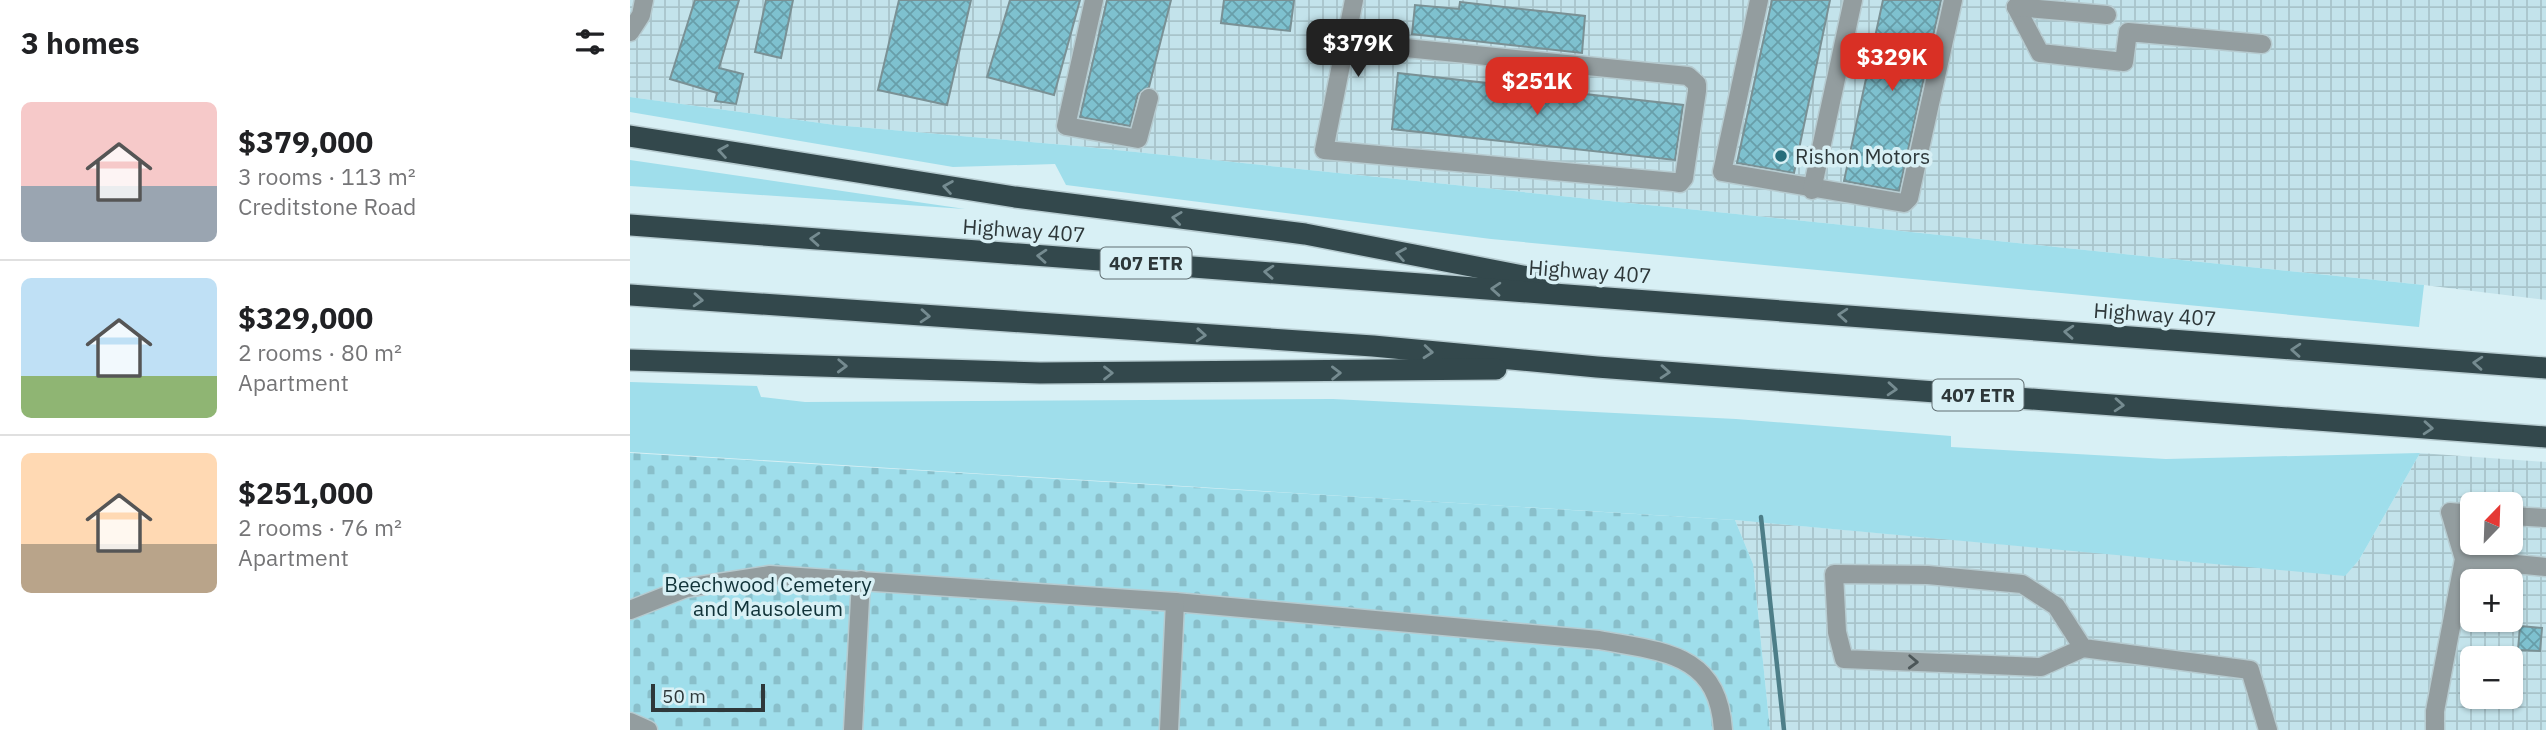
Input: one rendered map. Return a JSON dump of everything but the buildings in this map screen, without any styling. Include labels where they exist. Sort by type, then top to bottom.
[{"type":"highway","points":[[630,136],[1015,197],[1306,234],[1364,248],[1661,301]]},
{"type":"highway","name":"Highway 407","points":[[630,225],[2546,368]]},
{"type":"highway","name":"407 ETR","points":[[630,295],[1373,346],[1597,367],[2546,437]]},
{"type":"highway","points":[[630,349],[774,363]]},
{"type":"highway","points":[[630,360],[1040,373],[1311,373],[1597,367]]},
{"type":"street","points":[[630,32],[641,15],[644,0]]},
{"type":"street","points":[[1094,0],[1066,126],[1138,139],[1149,98]]},
{"type":"street","points":[[1345,42],[1688,76],[1697,85],[1698,91],[1686,170],[1680,183],[1324,150],[1345,42],[1354,0]]},
{"type":"street","points":[[1759,0],[1722,172],[1812,190],[1904,203],[1909,198],[1953,0]]},
{"type":"street","points":[[1812,190],[1853,0]]},
{"type":"street","points":[[2016,4],[2107,15]]},
{"type":"street","points":[[2016,4],[2040,53],[2124,62],[2128,32],[2262,44]]},
{"type":"street","points":[[2460,513],[2450,512],[2460,546]]},
{"type":"street","points":[[2524,517],[2546,518]]},
{"type":"street","points":[[2435,730],[2435,710],[2463,555]]},
{"type":"street","points":[[2464,559],[2546,567]]},
{"type":"street","points":[[2083,648],[2056,606],[2022,584],[1928,575],[1834,574],[1837,632],[1844,659],[2041,667],[2083,648],[2250,670],[2268,730]]},
{"type":"street","points":[[630,610],[686,587],[770,575],[1175,602],[1599,639],[1668,654],[1692,665],[1709,680],[1721,704],[1723,730]]},
{"type":"street","points":[[853,730],[861,580]]},
{"type":"street","points":[[1169,730],[1175,602]]},
{"type":"street","points":[[630,722],[648,730]]},
{"type":"shaded area","points":[[630,0],[2546,0],[2546,300],[2424,285],[1077,146],[835,125],[630,97]]},
{"type":"shaded area","points":[[2420,453],[2546,462],[2546,730],[1770,730],[1753,564],[1735,520],[2345,575],[2359,560]]},
{"type":"green space","points":[[630,97],[835,125],[1077,146],[2424,285],[2419,327],[1491,239],[1066,185],[1055,164],[953,167],[630,112]]},
{"type":"green space","points":[[630,160],[965,209],[630,186]]},
{"type":"green space","points":[[630,382],[757,386],[761,397],[805,402],[1333,399],[1736,419],[1951,436],[1951,447],[2166,459],[2420,453],[2359,560],[2345,576],[1735,520],[630,452]]},
{"type":"green space","name":"Beechwood Cemetery and Mausoleum","points":[[630,453],[1735,520],[1753,564],[1770,730],[630,730]]},
{"type":"waterway","points":[[1761,517],[1784,730]]},
{"type":"place","name":"Rishon Motors","points":[[1781,156]]}]
